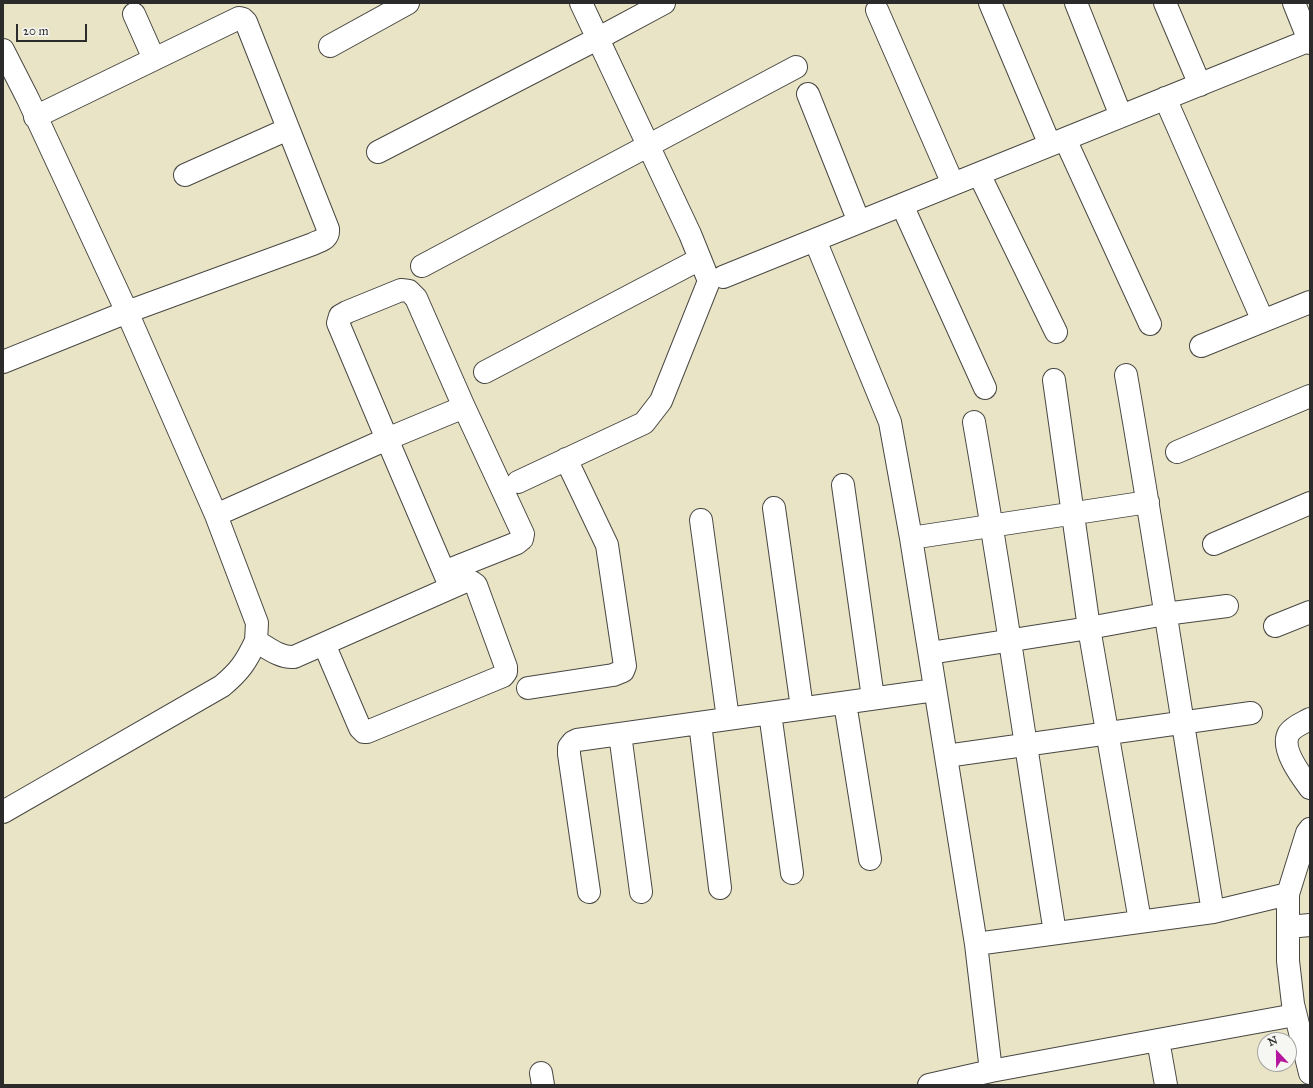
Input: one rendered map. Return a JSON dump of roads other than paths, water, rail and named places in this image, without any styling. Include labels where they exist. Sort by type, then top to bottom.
[{"type":"street","points":[[330,46],[408,3]]},
{"type":"street","points":[[518,482],[644,423],[661,401],[709,281],[690,234],[581,3]]},
{"type":"street","points":[[378,152],[664,3]]},
{"type":"street","points":[[990,3],[1150,324]]},
{"type":"street","points":[[1076,3],[1121,116]]},
{"type":"street","points":[[1165,3],[1200,84]]},
{"type":"street","points":[[723,277],[1165,98],[1310,41],[1294,3]]},
{"type":"street","points":[[877,10],[953,184]]},
{"type":"street","points":[[35,117],[239,18],[244,11]]},
{"type":"street","points":[[3,362],[127,312],[326,238],[329,234],[246,22],[244,11]]},
{"type":"street","points":[[134,14],[154,59]]},
{"type":"street","points":[[3,50],[28,99],[35,117],[127,312],[216,515],[257,622],[256,641],[246,662],[236,675],[222,686],[3,812]]},
{"type":"street","points":[[422,266],[796,67]]},
{"type":"street","points":[[808,94],[859,222]]},
{"type":"street","points":[[1165,98],[1263,321]]},
{"type":"street","points":[[185,175],[288,128]]},
{"type":"street","points":[[979,174],[1056,332]]},
{"type":"street","points":[[902,205],[986,388]]},
{"type":"street","points":[[815,240],[890,422],[930,653],[976,944],[992,1071]]},
{"type":"street","points":[[485,372],[700,259]]},
{"type":"street","points":[[256,641],[279,654],[287,657],[294,657],[324,644],[448,580],[522,539],[523,534],[464,407],[416,298],[409,291],[401,290],[353,309],[340,316],[338,323],[448,580]]},
{"type":"street","points":[[1201,346],[1310,302]]},
{"type":"street","points":[[1126,375],[1148,502],[1213,912]]},
{"type":"street","points":[[1054,380],[1089,628],[1140,922]]},
{"type":"street","points":[[1177,452],[1310,396]]},
{"type":"street","points":[[216,515],[387,439],[464,407]]},
{"type":"street","points":[[974,422],[992,526],[1055,933]]},
{"type":"street","points":[[528,688],[613,675],[623,671],[625,666],[607,546],[566,459]]},
{"type":"street","points":[[843,485],[873,698]]},
{"type":"street","points":[[911,538],[1148,502]]},
{"type":"street","points":[[1214,544],[1310,504]]},
{"type":"street","points":[[774,508],[802,708]]},
{"type":"street","points":[[701,520],[728,719]]},
{"type":"street","points":[[324,644],[360,728],[364,732],[503,676],[506,672],[505,662],[476,585],[472,582],[448,580]]},
{"type":"street","points":[[930,653],[1089,628],[1165,614],[1227,606]]},
{"type":"street","points":[[1275,626],[1310,612]]},
{"type":"street","points":[[588,892],[569,747],[573,742],[578,740],[935,690]]},
{"type":"street","points":[[845,702],[870,859]]},
{"type":"street","points":[[946,756],[1251,712]]},
{"type":"street","points":[[770,713],[792,873]]},
{"type":"street","points":[[1310,719],[1294,728],[1288,734],[1288,744],[1294,765],[1310,788]]},
{"type":"street","points":[[700,723],[720,888]]},
{"type":"street","points":[[620,734],[641,892]]},
{"type":"street","points":[[1309,832],[1288,894],[1288,961],[1310,1073]]},
{"type":"street","points":[[976,944],[1213,912],[1288,894]]},
{"type":"street","points":[[1288,926],[1310,925]]},
{"type":"street","points":[[928,1085],[992,1071],[1158,1040],[1301,1025]]},
{"type":"street","points":[[1158,1040],[1166,1085]]}]
